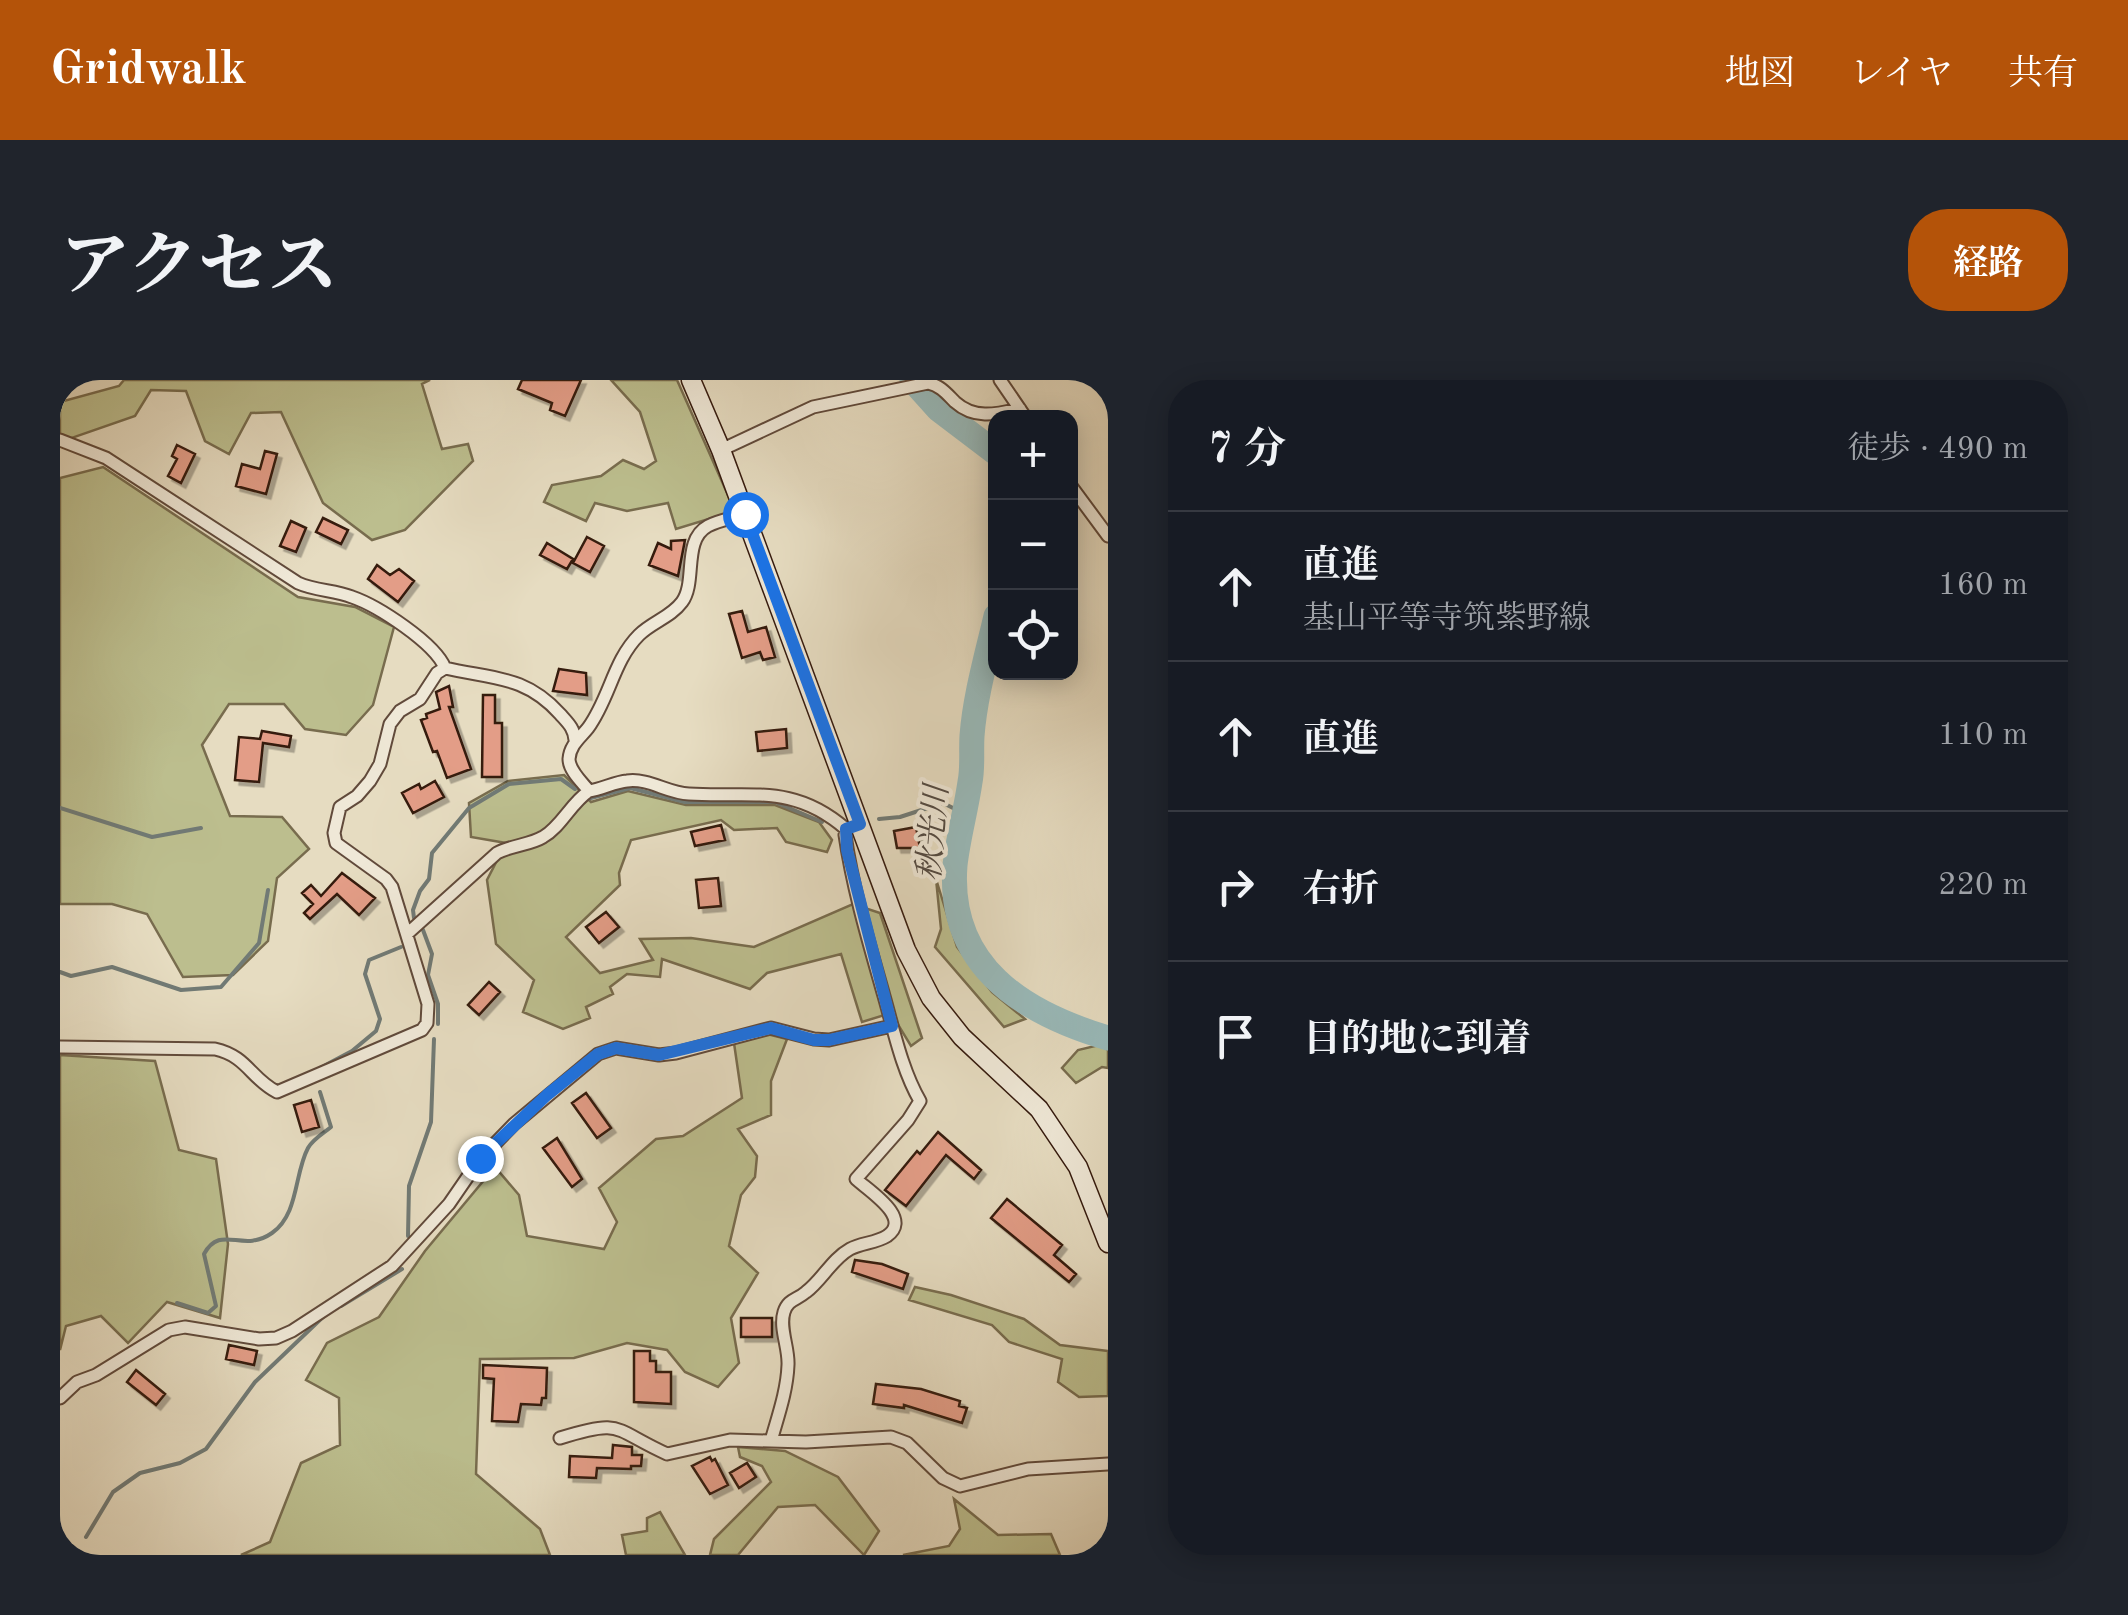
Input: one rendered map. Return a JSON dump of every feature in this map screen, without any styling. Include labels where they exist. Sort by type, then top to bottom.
[{"type":"main road","points":[[691,380],[722,450],[853,826],[906,950],[931,998],[962,1037],[1039,1108],[1078,1168],[1108,1243]]},
{"type":"street","points":[[1000,380],[1021,410]]},
{"type":"street","points":[[722,450],[814,407],[928,383],[939,385],[960,407],[975,414],[988,414]]},
{"type":"street","points":[[60,440],[106,458],[298,583],[316,591],[354,597],[424,639],[445,668]]},
{"type":"street","points":[[1078,499],[1108,536]]},
{"type":"street","points":[[589,791],[570,767],[569,757],[576,740],[608,697],[622,656],[642,632],[678,608],[689,593],[692,553],[699,534],[707,526],[745,514]]},
{"type":"street","points":[[60,1048],[215,1049],[239,1057],[266,1086],[277,1092],[422,1030],[427,1023],[428,1004],[392,888],[386,879],[336,843],[340,807],[357,796],[380,764],[390,724],[400,711],[420,699],[437,672],[445,668],[482,672],[532,690],[549,701],[574,730],[576,740]]},
{"type":"street","points":[[408,934],[498,853],[547,836],[576,800],[589,791],[627,780],[688,794],[772,794],[853,826],[858,898],[892,1026],[920,1101],[856,1179],[893,1212],[896,1222],[885,1238],[851,1248],[805,1294],[790,1300],[783,1313],[788,1348],[785,1391],[771,1440]]},
{"type":"street","points":[[60,1398],[77,1382],[96,1375],[170,1330],[185,1327],[259,1339],[276,1338],[379,1277],[449,1204],[480,1158],[514,1124],[598,1054],[616,1048],[659,1055],[676,1053],[771,1028],[814,1040],[829,1040],[892,1026]]},
{"type":"street","points":[[560,1438],[597,1426],[621,1428],[666,1454],[730,1440],[828,1442],[892,1438],[907,1443],[943,1478],[960,1486],[1028,1469],[1108,1464]]},
{"type":"green space","points":[[124,380],[430,380],[422,384],[442,449],[468,444],[473,461],[405,530],[372,540],[323,503],[281,412],[251,413],[229,454],[205,441],[186,391],[151,390],[135,416],[60,442],[60,402],[119,386]]},
{"type":"green space","points":[[611,380],[677,380],[735,511],[676,529],[668,503],[627,511],[595,503],[586,521],[544,502],[552,485],[601,476],[623,460],[644,469],[656,461],[640,412]]},
{"type":"green space","points":[[103,467],[298,597],[355,607],[394,627],[373,705],[346,735],[305,729],[284,704],[229,704],[202,745],[230,816],[282,817],[309,849],[277,878],[268,941],[233,975],[183,977],[147,914],[112,904],[60,904],[60,478]]},
{"type":"green space","points":[[564,775],[591,802],[628,791],[686,805],[775,805],[819,822],[832,840],[827,852],[786,842],[777,828],[734,830],[721,820],[631,840],[619,873],[620,885],[566,937],[600,973],[653,960],[640,939],[691,938],[754,947],[853,904],[880,913],[922,1038],[911,1046],[891,1013],[862,1022],[841,954],[767,973],[750,989],[662,959],[660,977],[627,974],[610,987],[613,994],[586,1007],[590,1018],[563,1029],[523,1012],[534,980],[496,944],[487,880],[506,843],[471,837],[469,803],[508,781]]},
{"type":"green space","points":[[936,879],[957,947],[992,992],[1025,1019],[1004,1027],[935,947],[941,929]]},
{"type":"green space","points":[[763,1033],[787,1039],[771,1081],[771,1115],[738,1129],[757,1156],[755,1177],[741,1195],[729,1246],[758,1273],[731,1318],[739,1363],[718,1387],[685,1372],[667,1350],[627,1343],[574,1358],[480,1359],[476,1474],[540,1529],[550,1555],[241,1555],[270,1542],[301,1463],[340,1445],[339,1398],[306,1380],[327,1343],[379,1317],[425,1251],[495,1167],[519,1195],[527,1236],[604,1249],[617,1222],[599,1188],[656,1139],[683,1136],[742,1098],[734,1043]]},
{"type":"green space","points":[[1099,1045],[1108,1050],[1108,1068],[1102,1067],[1076,1083],[1062,1068],[1078,1050]]},
{"type":"green space","points":[[60,1055],[155,1061],[179,1150],[216,1159],[228,1244],[220,1318],[167,1302],[128,1343],[101,1316],[66,1326],[60,1350]]},
{"type":"green space","points":[[915,1287],[1024,1319],[1060,1345],[1108,1351],[1108,1396],[1079,1397],[1058,1382],[1062,1359],[1009,1342],[992,1325],[909,1300]]},
{"type":"green space","points":[[738,1447],[785,1451],[838,1477],[879,1531],[864,1555],[815,1505],[778,1507],[738,1555],[710,1555],[714,1539],[771,1482],[762,1466],[740,1457]]},
{"type":"green space","points":[[954,1499],[998,1535],[1051,1534],[1060,1555],[903,1555],[949,1546],[960,1529]]},
{"type":"green space","points":[[660,1512],[685,1555],[626,1555],[622,1535],[647,1531],[647,1518]]},
{"type":"building","points":[[522,380],[581,380],[565,416],[550,410],[552,403],[518,389]]},
{"type":"building","points":[[177,445],[195,454],[181,483],[168,476],[177,459],[172,456]]},
{"type":"building","points":[[265,451],[277,454],[266,494],[236,486],[242,464],[260,469]]},
{"type":"building","points":[[323,518],[348,530],[341,544],[316,532]]},
{"type":"building","points":[[291,521],[306,528],[296,552],[280,546]]},
{"type":"building","points":[[587,537],[604,546],[590,572],[573,563]]},
{"type":"building","points":[[685,540],[678,576],[649,565],[658,543],[671,549],[671,541]]},
{"type":"building","points":[[547,543],[573,559],[567,569],[540,555]]},
{"type":"building","points":[[377,565],[390,575],[399,569],[414,581],[398,602],[368,579]]},
{"type":"building","points":[[742,611],[748,632],[766,627],[775,657],[763,660],[760,652],[742,658],[729,614]]},
{"type":"building","points":[[559,669],[586,673],[587,695],[553,691]]},
{"type":"building","points":[[449,686],[453,707],[449,707],[471,769],[447,778],[421,720],[440,709],[436,692]]},
{"type":"building","points":[[483,695],[495,695],[495,723],[502,723],[502,777],[482,777]]},
{"type":"building","points":[[786,729],[787,748],[758,751],[756,732]]},
{"type":"building","points":[[262,731],[291,736],[289,747],[263,743],[259,782],[235,780],[239,737],[260,739]]},
{"type":"building","points":[[435,781],[444,797],[413,813],[402,793]]},
{"type":"building","points":[[721,825],[725,840],[695,846],[691,832]]},
{"type":"building","points":[[916,827],[920,848],[897,848],[894,831]]},
{"type":"building","points":[[342,873],[375,898],[359,915],[337,894],[310,919],[304,913],[313,904],[302,893],[311,885],[321,896]]},
{"type":"building","points":[[718,878],[721,906],[699,908],[696,880]]},
{"type":"building","points":[[606,912],[619,927],[599,943],[586,927]]},
{"type":"building","points":[[489,982],[500,992],[479,1015],[468,1005]]},
{"type":"building","points":[[586,1093],[611,1128],[597,1138],[572,1103]]},
{"type":"building","points":[[311,1100],[319,1127],[302,1132],[294,1105]]},
{"type":"building","points":[[938,1132],[981,1170],[974,1179],[946,1155],[906,1206],[885,1190]]},
{"type":"building","points":[[557,1138],[582,1179],[572,1187],[543,1148]]},
{"type":"building","points":[[1007,1199],[1062,1245],[1054,1255],[1076,1274],[1069,1282],[991,1218]]},
{"type":"building","points":[[855,1260],[882,1264],[908,1274],[903,1289],[852,1272]]},
{"type":"building","points":[[741,1318],[772,1318],[772,1337],[741,1337]]},
{"type":"building","points":[[229,1345],[257,1351],[254,1365],[226,1359]]},
{"type":"building","points":[[634,1351],[650,1351],[650,1361],[656,1361],[656,1372],[671,1372],[671,1404],[634,1402]]},
{"type":"building","points":[[483,1365],[547,1368],[546,1398],[542,1398],[541,1405],[521,1404],[518,1422],[492,1421],[494,1379],[483,1378]]},
{"type":"building","points":[[136,1370],[165,1394],[156,1405],[127,1382]]},
{"type":"building","points":[[876,1384],[921,1389],[960,1401],[959,1406],[967,1408],[962,1423],[904,1405],[873,1404]]},
{"type":"building","points":[[613,1445],[632,1447],[632,1455],[642,1455],[641,1466],[597,1468],[596,1478],[569,1477],[570,1456],[612,1458]]},
{"type":"building","points":[[710,1457],[715,1459],[728,1485],[710,1494],[692,1466]]},
{"type":"building","points":[[747,1463],[756,1477],[739,1488],[730,1473]]},
{"type":"waterway","name":"秋光川","points":[[912,380],[938,409],[988,447]]},
{"type":"waterway","name":"秋光川","points":[[988,650],[976,706],[971,776],[955,865],[956,900],[964,931],[977,958],[1020,999],[1047,1015],[1108,1038]]},
{"type":"waterway","points":[[414,918],[420,891],[429,879],[432,853],[469,808],[509,784],[561,779],[575,789]]},
{"type":"waterway","points":[[587,799],[630,788],[685,802],[775,802],[822,822]]},
{"type":"waterway","points":[[879,819],[900,817],[943,803],[965,814]]},
{"type":"waterway","points":[[60,808],[152,837],[201,828]]},
{"type":"waterway","points":[[60,972],[71,976],[112,967],[181,990],[221,987],[259,943],[268,890]]},
{"type":"waterway","points":[[423,930],[432,954],[428,975],[438,1004],[438,1024]]},
{"type":"waterway","points":[[320,1068],[352,1051],[376,1031],[380,1019],[365,974],[369,960],[401,947]]},
{"type":"waterway","points":[[408,1236],[409,1186],[431,1122],[434,1039]]},
{"type":"waterway","points":[[177,1303],[208,1313],[216,1306],[204,1254],[211,1245],[225,1239],[261,1239],[281,1225],[292,1205],[308,1148],[331,1127],[320,1092]]},
{"type":"waterway","points":[[341,1306],[402,1269]]},
{"type":"waterway","points":[[86,1537],[113,1492],[140,1473],[180,1463],[206,1449],[255,1382],[324,1316]]},
{"type":"route","points":[[480,1158],[547,1095],[598,1054],[616,1048],[659,1055],[754,1030],[783,1029],[814,1040],[829,1040],[892,1026],[847,850],[846,829],[860,824],[745,514]]}]
